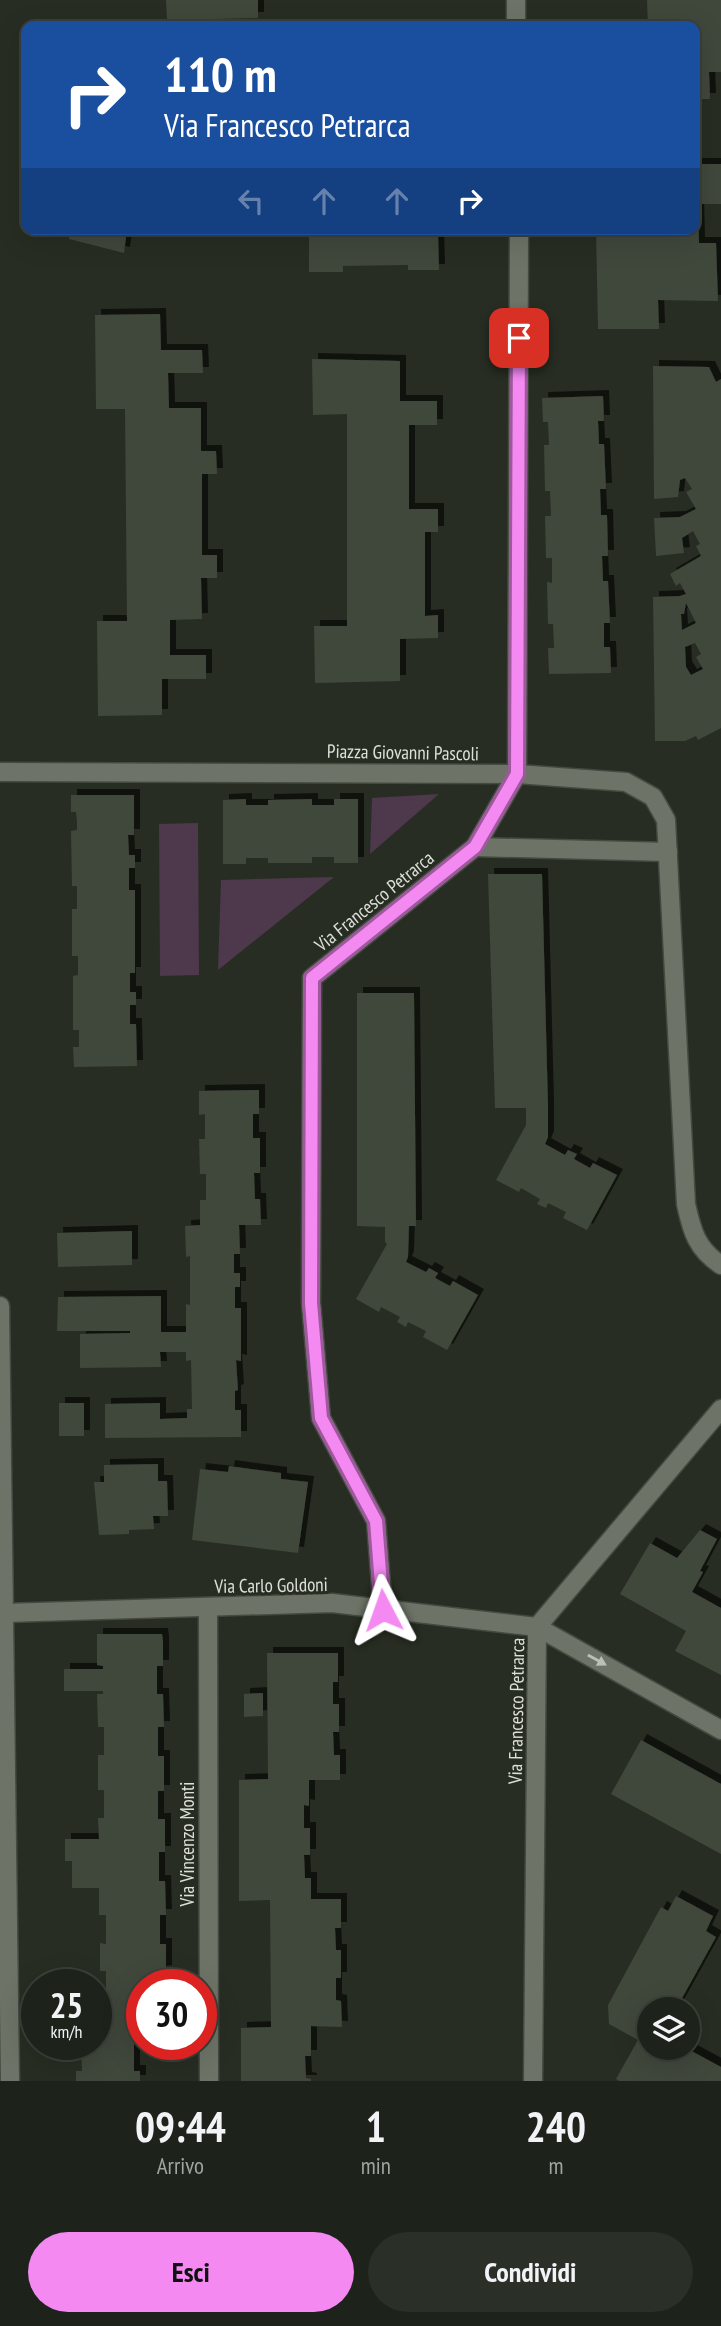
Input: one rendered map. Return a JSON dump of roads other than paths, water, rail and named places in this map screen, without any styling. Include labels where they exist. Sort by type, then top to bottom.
[{"type":"street","points":[[516,0],[516,21]]},
{"type":"street","name":"Via Francesco Petrarca","points":[[383,1610],[376,1521],[321,1418],[311,1303],[312,978],[475,847],[517,774],[519,235]]},
{"type":"street","name":"Piazza Giovanni Pascoli","points":[[0,772],[517,774],[626,782],[653,797],[666,820],[686,1204],[691,1227],[704,1254],[721,1265]]},
{"type":"street","points":[[475,847],[668,852]]},
{"type":"street","points":[[0,1306],[10,2081]]},
{"type":"street","name":"Via Francesco Petrarca","points":[[533,2081],[537,1627],[721,1409]]},
{"type":"street","name":"Via Carlo Goldoni","points":[[5,1613],[332,1604],[537,1627],[721,1730]]},
{"type":"street","name":"Via Vincenzo Monti","points":[[208,1607],[209,2081]]}]
